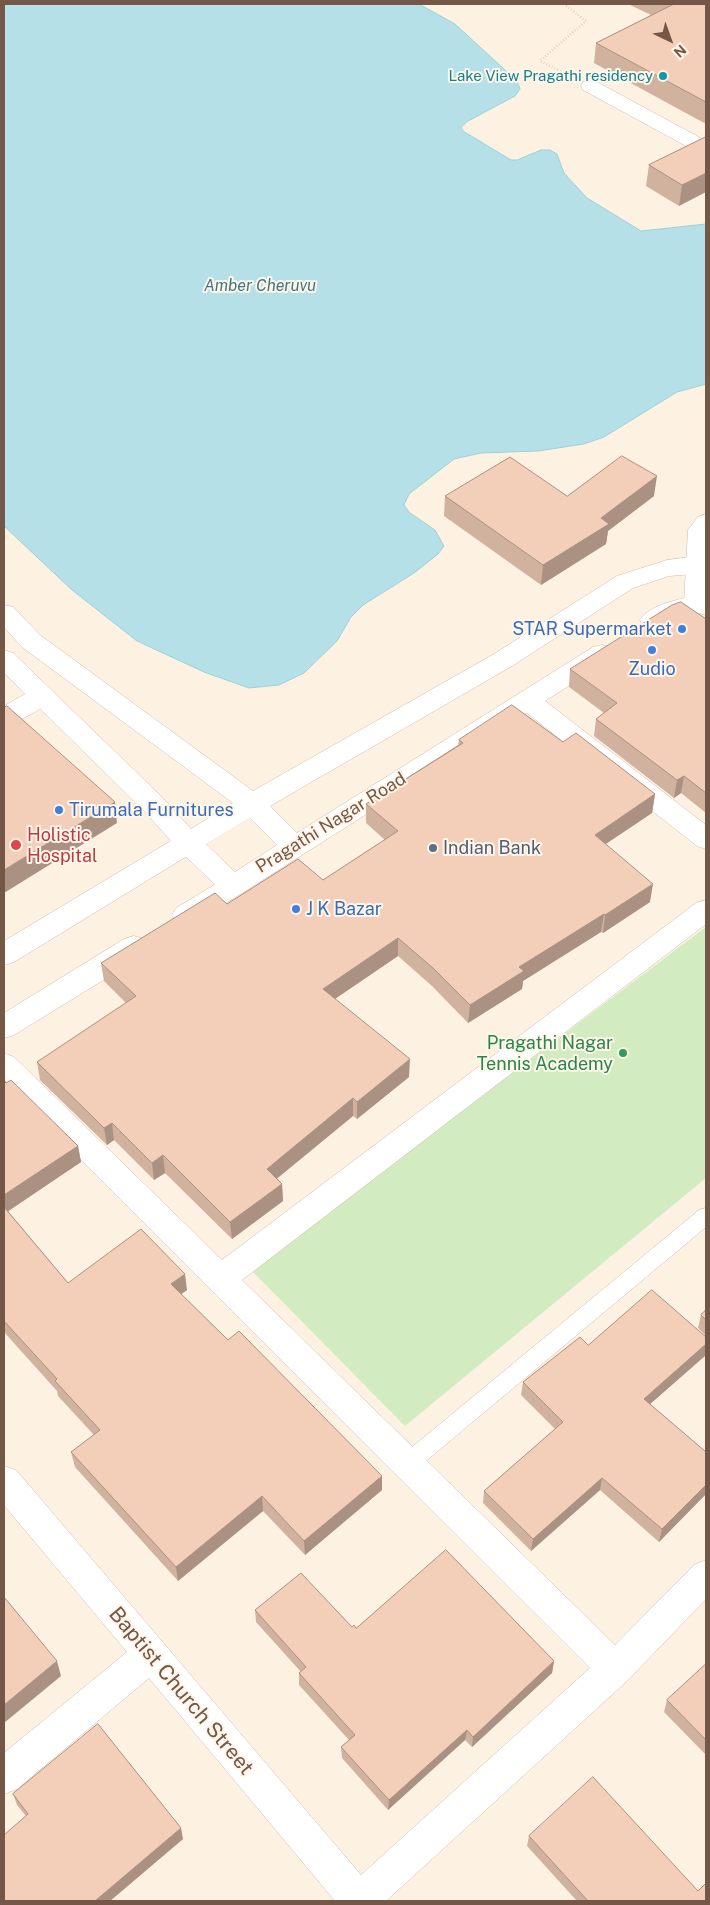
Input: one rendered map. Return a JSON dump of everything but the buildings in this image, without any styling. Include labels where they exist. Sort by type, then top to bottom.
[{"type":"street","points":[[590,86],[706,149]]},
{"type":"street","points":[[701,605],[703,564],[700,530],[706,522]]},
{"type":"street","points":[[4,954],[252,804],[503,660],[625,582],[667,568],[703,564]]},
{"type":"street","name":"Pragathi Nagar Road","points":[[4,1027],[233,886],[660,615],[701,605]]},
{"type":"street","points":[[4,613],[31,641],[252,804],[294,846]]},
{"type":"street","points":[[4,659],[154,805],[188,843],[233,886]]},
{"type":"street","points":[[4,717],[41,696]]},
{"type":"street","points":[[527,700],[706,838]]},
{"type":"street","points":[[220,1279],[706,910]]},
{"type":"street","points":[[4,1065],[615,1669]]},
{"type":"street","name":"Baptist Church Street","points":[[4,1481],[359,1901]]},
{"type":"street","points":[[359,1901],[615,1669],[706,1576]]},
{"type":"street","points":[[4,1776],[150,1655]]},
{"type":"lane","points":[[407,1464],[706,1216]]},
{"type":"path","points":[[564,4],[586,21],[540,61],[590,86]]},
{"type":"green space","name":"Pragathi Nagar Tennis Academy","points":[[706,927],[706,1178],[405,1426],[251,1270]]},
{"type":"water","name":"Amber Cheruvu","points":[[4,4],[419,4],[455,24],[517,81],[520,89],[515,96],[468,121],[461,127],[463,131],[511,160],[517,160],[541,150],[550,150],[557,154],[564,173],[587,198],[641,231],[706,224],[706,384],[677,392],[604,437],[584,444],[538,451],[481,453],[454,459],[409,494],[404,505],[410,513],[435,530],[444,546],[438,554],[414,573],[363,605],[351,617],[337,641],[304,673],[279,685],[249,688],[204,672],[137,641],[72,590],[4,526]]},
{"type":"place","name":"Lake View Pragathi residency","points":[[663,76]]},
{"type":"place","name":"STAR Supermarket","points":[[682,629]]},
{"type":"place","name":"Zudio","points":[[652,650]]},
{"type":"place","name":"Tirumala Furnitures","points":[[59,810]]},
{"type":"place","name":"Holistic Hospital","points":[[16,845]]},
{"type":"place","name":"Indian Bank","points":[[433,848]]},
{"type":"place","name":"J K Bazar","points":[[296,909]]},
{"type":"place","name":"Pragathi Nagar Tennis Academy","points":[[623,1053]]}]
